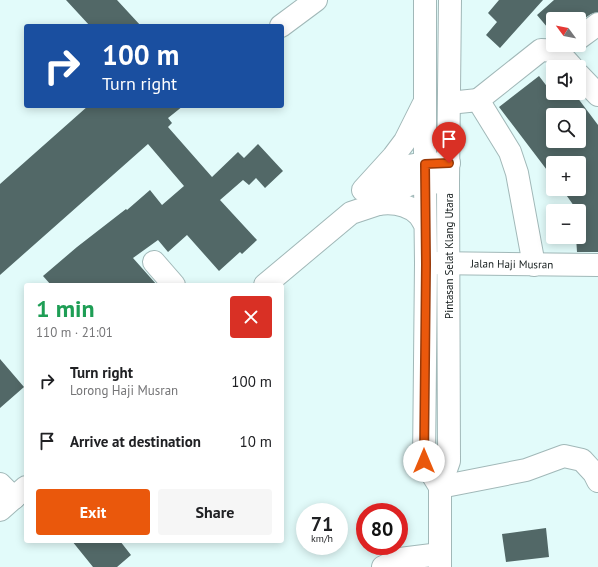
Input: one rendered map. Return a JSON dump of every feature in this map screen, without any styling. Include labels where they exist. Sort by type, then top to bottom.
[{"type":"main road","points":[[284,24],[316,0]]},
{"type":"main road","points":[[425,0],[424,102],[426,264],[424,461],[440,486],[526,470],[564,456],[582,460],[594,473],[598,481]]},
{"type":"main road","name":"Pintasan Selat Klang Utara","points":[[440,561],[440,486],[449,461],[448,173],[450,0]]},
{"type":"main road","points":[[586,33],[598,24]]},
{"type":"main road","points":[[449,103],[478,100],[542,50],[549,50],[566,55]]},
{"type":"main road","points":[[586,82],[598,95]]},
{"type":"main road","points":[[478,100],[510,152],[517,173],[534,265]]},
{"type":"main road","points":[[267,283],[370,197],[393,157],[405,140],[424,102]]},
{"type":"main road","points":[[370,197],[380,178],[392,171],[409,166],[425,173],[448,173]]},
{"type":"main road","points":[[370,197],[407,207],[418,214],[426,225]]},
{"type":"main road","points":[[154,262],[172,283]]},
{"type":"main road","name":"Jalan Haji Musran","points":[[426,264],[598,265]]},
{"type":"main road","points":[[383,567],[400,559],[440,561]]},
{"type":"building","points":[[66,0],[117,0],[139,24],[88,24]]},
{"type":"building","points":[[499,0],[543,0],[500,48],[486,35],[497,22],[488,13]]},
{"type":"building","points":[[554,0],[598,0],[598,12],[586,17],[586,12],[546,12],[546,26],[537,15]]},
{"type":"building","points":[[539,76],[546,85],[546,100],[579,100],[585,108],[546,108],[546,148],[586,148],[586,109],[598,125],[598,252],[577,252],[576,244],[586,244],[586,204],[573,204],[567,196],[586,196],[586,156],[546,156],[546,169],[499,107]]},
{"type":"building","points":[[86,108],[180,108],[168,118],[172,123],[168,127],[212,177],[238,152],[244,158],[258,144],[283,171],[265,188],[256,178],[249,185],[243,180],[220,200],[257,240],[242,254],[240,252],[219,271],[187,235],[168,252],[158,240],[133,258],[155,283],[49,283],[43,276],[77,247],[126,209],[127,210],[150,190],[162,205],[184,186],[148,144],[0,275],[0,184]]},
{"type":"building","points":[[0,359],[24,387],[0,408]]},
{"type":"building","points":[[546,528],[549,557],[506,562],[502,534]]},
{"type":"building","points":[[74,543],[122,543],[131,555],[117,567],[93,567]]},
{"type":"route","points":[[424,461],[426,264],[425,164],[449,163]]}]
